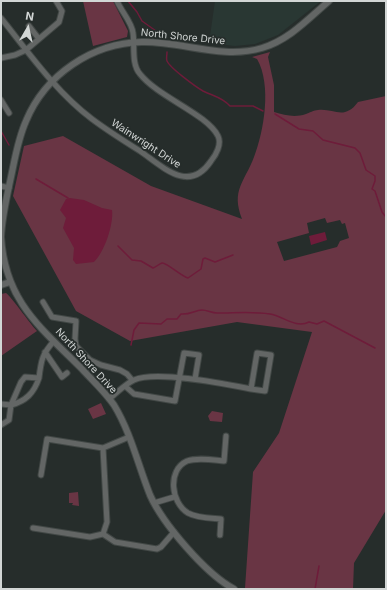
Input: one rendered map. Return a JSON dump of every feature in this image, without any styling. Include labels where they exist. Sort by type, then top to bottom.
[{"type":"street","points":[[1,58],[26,50],[61,19],[62,11],[56,1]]},
{"type":"street","name":"Wainwright Drive","points":[[1,18],[52,82],[91,119],[175,174],[193,177],[200,173],[211,161],[219,144],[218,136],[210,126],[158,92],[138,73],[132,43],[133,31],[117,1]]},
{"type":"street","name":"North Shore Drive","points":[[234,589],[210,572],[174,532],[154,503],[120,416],[109,399],[25,310],[10,282],[3,260],[1,237],[8,188],[18,143],[26,120],[37,99],[66,69],[84,57],[105,48],[132,43],[158,43],[224,52],[253,50],[272,44],[291,34],[329,1]]},
{"type":"street","points":[[29,26],[39,39]]},
{"type":"street","points":[[1,100],[10,113]]},
{"type":"street","points":[[1,186],[8,188]]},
{"type":"street","points":[[1,285],[10,282]]},
{"type":"street","points":[[43,302],[52,317],[76,321],[76,346],[90,360],[101,365],[120,370],[127,374],[132,380]]},
{"type":"street","points":[[1,404],[11,405],[21,402],[29,396],[35,388],[39,378],[40,363],[45,352],[54,341]]},
{"type":"street","points":[[45,352],[62,377],[67,373]]},
{"type":"street","points":[[109,399],[132,380],[141,377],[194,379],[251,389],[265,391],[271,355],[257,352],[251,389]]},
{"type":"street","points":[[125,386],[134,394],[175,401],[184,353],[199,355],[194,379]]},
{"type":"street","points":[[1,426],[9,420],[11,405],[21,382],[26,377],[39,378]]},
{"type":"street","points":[[220,535],[221,519],[190,514],[182,508],[174,497],[174,476],[179,467],[187,461],[200,459],[224,461],[226,436]]},
{"type":"street","points":[[41,475],[47,439],[103,448],[129,437]]},
{"type":"street","points":[[103,448],[107,522],[103,534]]},
{"type":"street","points":[[154,503],[174,497]]},
{"type":"street","points":[[33,528],[90,537],[103,534],[115,542],[157,549],[161,547],[174,532]]},
{"type":"shaded area","points":[[83,1],[113,1],[128,31],[127,37],[93,46]]},
{"type":"shaded area","points":[[215,1],[321,1],[278,35],[255,44],[235,46],[209,43]]},
{"type":"shaded area","points":[[270,52],[268,57],[274,85],[274,112],[294,116],[306,114],[315,110],[343,112],[353,108],[358,102],[386,96],[386,510],[354,563],[353,589],[245,588],[253,472],[279,433],[312,332],[237,322],[130,341],[76,311],[13,196],[24,146],[63,136],[151,186],[242,219],[239,209],[238,193],[258,146],[265,108],[262,70],[257,59],[252,57]],"holes":[[[325,218],[327,223],[340,220],[342,224],[345,223],[349,238],[340,241],[337,247],[284,261],[277,242],[309,233],[307,223]]]},
{"type":"shaded area","points":[[70,198],[84,200],[102,208],[112,210],[108,238],[98,258],[94,262],[76,264],[73,260],[74,248],[63,228],[66,218],[60,210],[66,199]]},
{"type":"shaded area","points":[[325,232],[327,240],[311,245],[309,236]]},
{"type":"shaded area","points":[[6,293],[37,331],[1,356],[1,294]]},
{"type":"shaded area","points":[[101,403],[106,414],[93,419],[88,409]]},
{"type":"shaded area","points":[[212,411],[223,413],[222,422],[210,421],[208,416]]},
{"type":"shaded area","points":[[78,492],[79,506],[72,505],[73,503],[69,503],[69,493]]},
{"type":"waterway","points":[[128,1],[142,21],[163,36]]},
{"type":"waterway","points":[[167,52],[167,60],[169,64],[203,91],[221,99],[230,106],[253,106],[263,111]]},
{"type":"waterway","points":[[275,114],[299,129],[313,131],[323,140],[355,148],[360,153],[366,170],[375,176],[372,189],[375,191],[382,212],[386,217]]},
{"type":"waterway","points":[[1,131],[9,145]]},
{"type":"waterway","points":[[36,179],[68,198]]},
{"type":"waterway","points":[[118,246],[132,260],[141,261],[153,268],[161,263],[164,263],[188,278],[201,269],[203,259],[205,258],[215,262],[233,255]]},
{"type":"waterway","points":[[131,345],[134,330],[139,323],[161,324],[167,319],[177,319],[181,314],[202,310],[217,313],[264,313],[275,315],[299,324],[309,322],[317,324],[324,321],[375,348]]},
{"type":"waterway","points":[[315,589],[319,566]]}]
